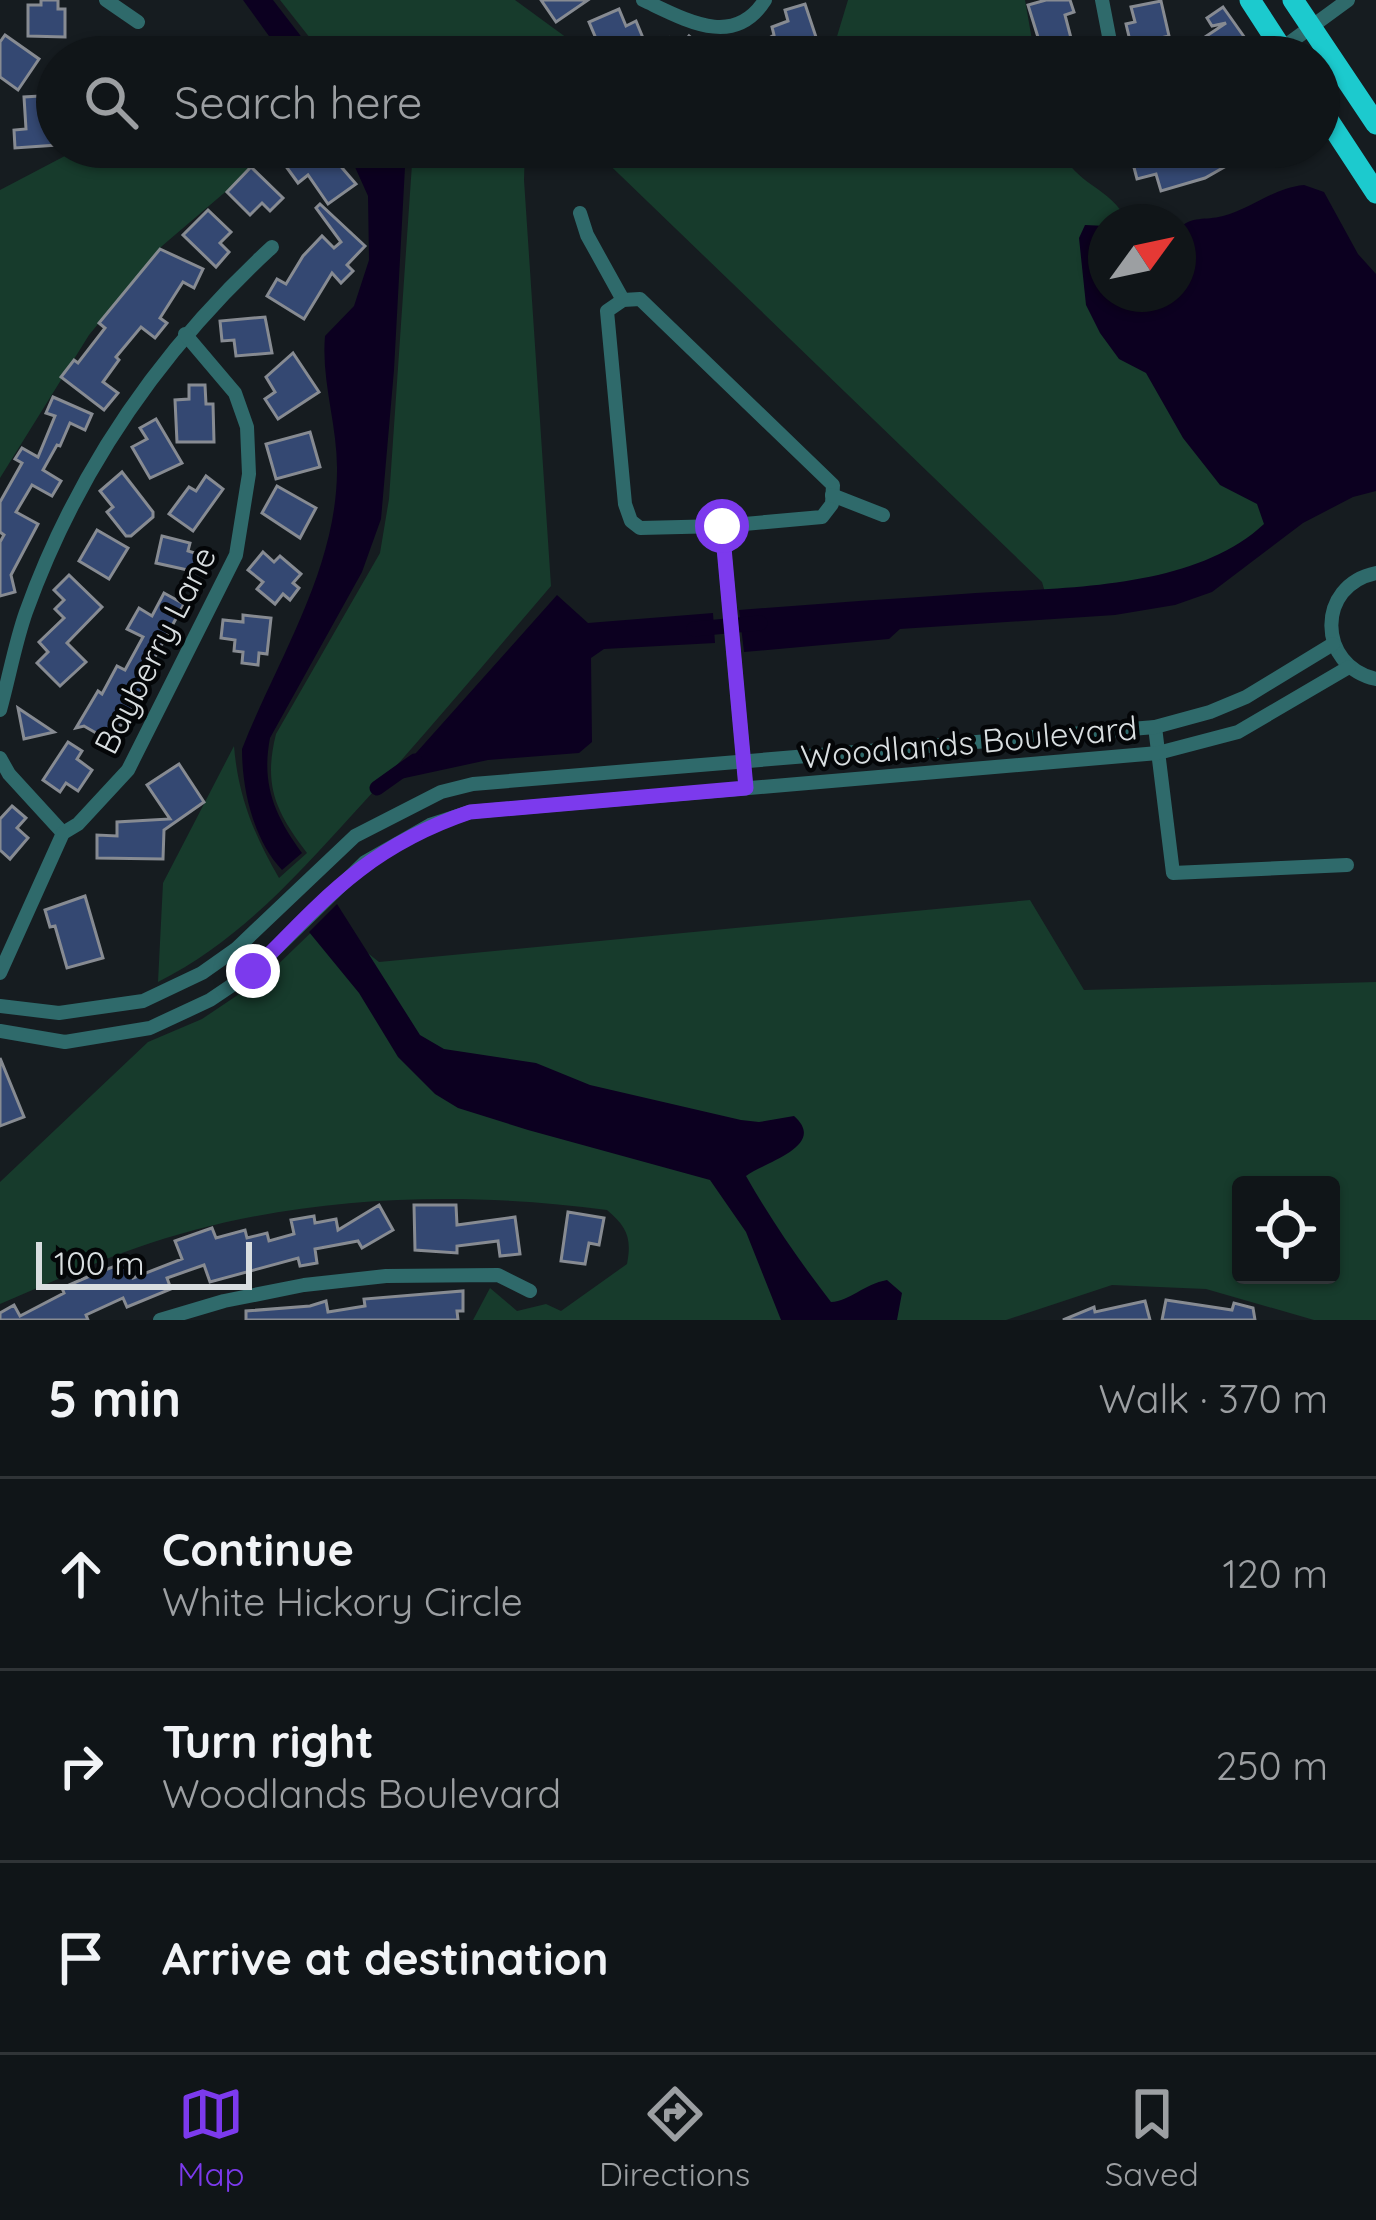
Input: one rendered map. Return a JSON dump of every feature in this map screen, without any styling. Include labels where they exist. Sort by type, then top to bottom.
[{"type":"highway","points":[[1250,0],[1273,36]]},
{"type":"highway","points":[[1293,0],[1318,36]]},
{"type":"highway","points":[[1340,69],[1376,124]]},
{"type":"highway","points":[[1340,138],[1376,193]]},
{"type":"street","points":[[106,0],[138,22]]},
{"type":"street","points":[[643,0],[714,28],[736,28],[754,17],[765,0]]},
{"type":"street","points":[[1102,0],[1110,36]]},
{"type":"street","points":[[1302,36],[1348,0]]},
{"type":"street","points":[[580,213],[623,300]]},
{"type":"street","points":[[0,710],[26,613],[82,483],[142,387],[223,292],[272,248]]},
{"type":"street","points":[[640,299],[833,485],[832,495],[832,504],[822,517],[640,528],[631,521],[625,504],[607,311],[623,300],[640,299]]},
{"type":"street","name":"Bayberry Lane","points":[[0,973],[63,833],[78,824],[128,770],[236,555],[249,474],[247,427],[235,393],[185,334]]},
{"type":"street","points":[[832,495],[883,515]]},
{"type":"street","points":[[722,526],[746,788]]},
{"type":"street","points":[[1376,573],[1353,581],[1340,594],[1330,627],[1333,644],[1349,667],[1376,679]]},
{"type":"street","name":"Woodlands Boulevard","points":[[0,1006],[58,1013],[143,1001],[202,973],[236,949],[355,836],[441,792],[473,784],[1155,728],[1246,697],[1333,644]]},
{"type":"street","name":"Woodlands Boulevard","points":[[0,1031],[65,1042],[150,1028],[190,1010],[253,971],[365,862],[430,825],[470,812],[1158,753],[1238,732],[1349,667]]},
{"type":"street","points":[[1155,728],[1173,873],[1346,865]]},
{"type":"street","points":[[0,758],[63,833]]},
{"type":"street","points":[[160,1320],[304,1285],[386,1276],[498,1275],[530,1291]]},
{"type":"green space","points":[[280,0],[515,0],[564,36],[308,36]]},
{"type":"green space","points":[[848,0],[1025,0],[1031,36],[837,36]]},
{"type":"green space","points":[[42,168],[253,168],[162,246],[89,335],[0,478],[0,190]]},
{"type":"green space","points":[[412,168],[524,168],[551,586],[403,759],[286,886],[239,929],[158,982],[163,883],[234,746],[249,815],[279,878],[307,853],[275,798],[271,769],[276,734],[380,553],[389,499]]},
{"type":"green space","points":[[613,168],[1072,168],[1112,200],[1115,204],[1088,204],[1088,312],[1121,312],[1285,515],[1231,565],[1047,599],[1042,582]]},
{"type":"green space","points":[[1030,900],[1084,990],[1376,982],[1376,1320],[1314,1320],[1206,1289],[1112,1285],[1006,1320],[473,1320],[490,1288],[517,1311],[546,1304],[561,1311],[627,1264],[626,1234],[607,1210],[429,1199],[309,1208],[192,1231],[136,1248],[0,1304],[0,1182],[148,1042],[202,1019],[266,976],[325,919],[379,962]]},
{"type":"shaded area","points":[[243,0],[273,0],[301,36],[269,36]]},
{"type":"shaded area","points":[[355,168],[405,168],[381,519],[362,572],[270,738],[267,771],[272,799],[302,853],[282,870],[251,813],[242,749],[327,545],[337,455],[325,336],[354,306],[369,260],[368,196]]},
{"type":"shaded area","points":[[1304,185],[1324,192],[1358,254],[1376,274],[1376,491],[1353,497],[1303,523],[1212,592],[1175,605],[1115,615],[900,629],[889,639],[744,652],[739,610],[1121,582],[1199,563],[1264,524],[1257,504],[1220,485],[1183,438],[1146,373],[1119,359],[1090,312],[1196,312],[1196,221],[1223,216]]},
{"type":"shaded area","points":[[1088,225],[1088,309],[1079,238]]},
{"type":"shaded area","points":[[557,595],[588,623],[713,613],[715,643],[604,649],[591,658],[592,742],[579,753],[488,760],[391,781]]},
{"type":"shaded area","points":[[337,904],[420,1035],[444,1049],[536,1063],[590,1085],[741,1120],[794,1116],[804,1136],[799,1144],[746,1176],[831,1302],[887,1280],[902,1293],[897,1320],[781,1320],[746,1232],[710,1180],[528,1130],[458,1108],[435,1094],[398,1057],[359,993],[309,932]]},
{"type":"building","points":[[41,0],[58,0],[58,9],[65,9],[65,36],[28,36],[28,5],[41,5]]},
{"type":"building","points":[[541,0],[588,0],[556,22]]},
{"type":"building","points":[[1070,0],[1074,12],[1065,15],[1070,36],[1038,36],[1028,5]]},
{"type":"building","points":[[1161,1],[1169,36],[1129,36],[1126,24],[1135,22],[1131,7]]},
{"type":"building","points":[[805,4],[816,36],[772,36],[772,27],[788,21],[785,10]]},
{"type":"building","points":[[1223,7],[1244,36],[1206,36],[1226,23],[1212,26],[1207,18]]},
{"type":"building","points":[[619,9],[626,26],[636,21],[642,36],[595,36],[589,22]]},
{"type":"building","points":[[5,35],[36,57],[18,90],[0,77],[0,42]]},
{"type":"building","points":[[36,96],[36,146],[15,148],[14,130],[26,129],[24,97]]},
{"type":"building","points":[[252,168],[283,198],[270,211],[262,203],[250,215],[227,192]]},
{"type":"building","points":[[287,168],[342,168],[356,184],[328,204],[308,175],[298,183]]},
{"type":"building","points":[[1134,168],[1223,168],[1161,191],[1156,174],[1137,179]]},
{"type":"building","points":[[320,204],[365,246],[347,265],[353,271],[341,283],[332,273],[304,319],[267,296],[277,279],[286,284],[322,236],[334,248],[341,242],[316,208]]},
{"type":"building","points":[[208,210],[231,232],[220,243],[229,252],[216,267],[183,235]]},
{"type":"building","points":[[160,249],[203,269],[194,288],[183,282],[160,318],[167,323],[155,338],[141,327],[116,357],[119,360],[103,382],[118,393],[104,410],[61,377],[74,360],[78,363],[105,328],[99,323]]},
{"type":"building","points":[[265,317],[272,353],[236,356],[234,340],[222,341],[220,321]]},
{"type":"building","points":[[293,353],[319,392],[278,419],[265,399],[275,392],[266,377]]},
{"type":"building","points":[[189,385],[205,385],[206,404],[213,404],[214,442],[177,442],[175,400],[189,399]]},
{"type":"building","points":[[53,397],[92,414],[85,430],[70,423],[43,470],[61,481],[52,496],[32,485],[16,512],[38,524],[11,575],[15,592],[0,596],[4,535],[0,532],[0,502],[22,463],[15,459],[22,448],[38,457],[55,416],[46,413]]},
{"type":"building","points":[[156,419],[182,463],[150,478],[132,447],[147,439],[140,428]]},
{"type":"building","points":[[310,432],[320,467],[276,479],[266,444]]},
{"type":"building","points":[[122,472],[153,512],[131,536],[107,512],[113,507],[100,491]]},
{"type":"building","points":[[206,476],[223,489],[193,531],[169,514],[189,487],[196,491]]},
{"type":"building","points":[[277,486],[316,508],[300,538],[262,513]]},
{"type":"building","points":[[97,530],[128,548],[109,579],[79,561]]},
{"type":"building","points":[[162,536],[190,543],[188,551],[205,556],[201,573],[156,563]]},
{"type":"building","points":[[263,552],[274,562],[280,556],[301,574],[293,583],[299,588],[290,600],[283,594],[275,604],[257,589],[263,582],[248,570]]},
{"type":"building","points":[[69,575],[102,607],[67,643],[86,662],[60,686],[37,663],[48,652],[39,642],[64,618],[55,609],[64,600],[54,590]]},
{"type":"building","points":[[164,593],[184,604],[136,702],[110,741],[84,726],[76,728],[117,666],[125,670],[143,637],[127,629],[139,608],[152,616]]},
{"type":"building","points":[[243,615],[271,618],[267,654],[259,653],[258,665],[242,663],[243,652],[234,651],[235,640],[221,638],[223,620],[243,622]]},
{"type":"building","points":[[18,708],[54,732],[24,739]]},
{"type":"building","points":[[68,742],[82,751],[77,759],[92,770],[78,791],[66,783],[60,792],[43,780]]},
{"type":"building","points":[[179,764],[204,802],[164,830],[163,859],[97,858],[97,835],[117,836],[117,822],[170,819],[147,785]]},
{"type":"building","points":[[12,806],[26,818],[17,828],[28,838],[10,859],[0,850],[0,819]]},
{"type":"building","points":[[85,896],[103,958],[67,968],[55,926],[50,927],[45,910]]},
{"type":"building","points":[[0,1058],[24,1117],[0,1126]]},
{"type":"building","points":[[379,1205],[393,1230],[362,1248],[358,1241],[315,1249],[317,1263],[300,1266],[298,1258],[210,1282],[204,1265],[167,1278],[171,1289],[127,1307],[123,1298],[86,1315],[88,1320],[0,1320],[0,1313],[14,1305],[20,1316],[64,1293],[62,1288],[127,1262],[133,1278],[182,1259],[175,1241],[212,1228],[216,1238],[245,1230],[247,1238],[267,1233],[269,1241],[294,1234],[291,1220],[336,1219],[338,1230]]},
{"type":"building","points":[[414,1205],[456,1205],[457,1225],[515,1217],[520,1254],[500,1256],[498,1241],[457,1246],[457,1253],[415,1250]]},
{"type":"building","points":[[568,1212],[604,1218],[599,1245],[589,1243],[585,1264],[561,1261]]},
{"type":"building","points":[[463,1291],[458,1320],[246,1320],[246,1311],[326,1301],[328,1312],[365,1306],[364,1299]]},
{"type":"building","points":[[1166,1300],[1232,1310],[1234,1303],[1253,1308],[1255,1320],[1162,1320]]},
{"type":"building","points":[[1145,1301],[1150,1320],[1063,1320],[1094,1307],[1095,1312]]},
{"type":"waterway","points":[[694,629],[760,623]]},
{"type":"waterway","points":[[377,788],[415,761]]},
{"type":"route","points":[[253,971],[365,862],[430,825],[470,812],[746,788],[722,526]]}]
